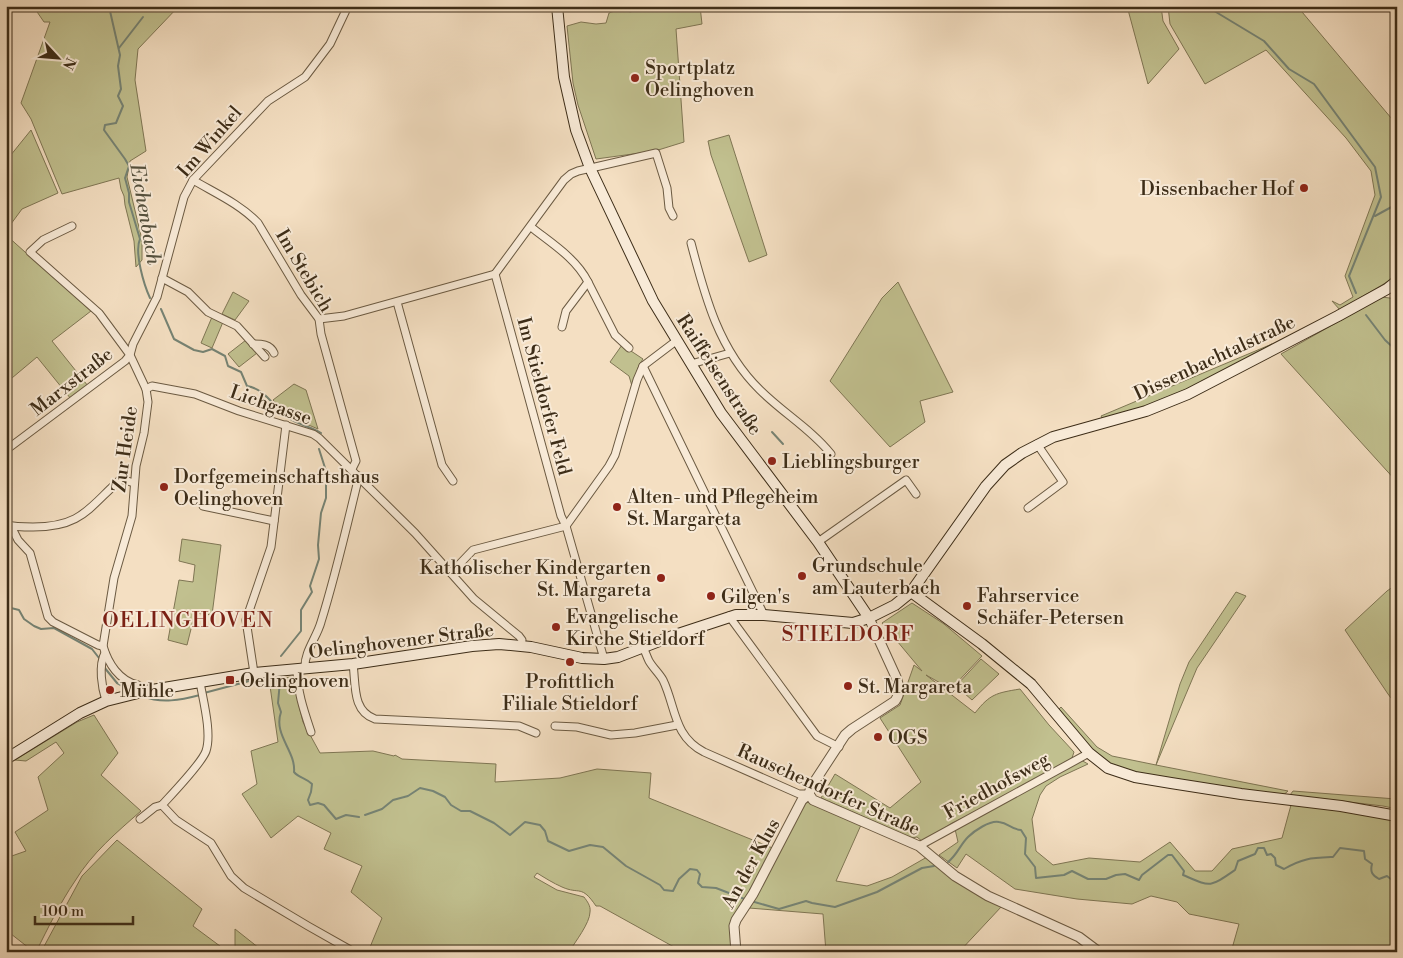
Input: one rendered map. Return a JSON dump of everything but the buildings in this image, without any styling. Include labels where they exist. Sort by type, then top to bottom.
[{"type":"main road","name":"Raiffeisenstraße","points":[[557,6],[564,77],[576,130],[590,168],[653,301],[676,341],[732,428],[818,542],[869,618]]},
{"type":"main road","name":"Dissenbachtalstraße","points":[[911,592],[986,486],[1005,466],[1037,444],[1068,432],[1146,411],[1188,394],[1338,316],[1387,289],[1397,281]]},
{"type":"main road","name":"Oelinghovener Straße","points":[[6,759],[76,716],[106,702],[128,696],[142,688],[201,685],[254,673],[354,664],[472,646],[498,644],[521,646],[582,658],[604,659],[618,657],[729,616],[742,614],[853,623],[895,606],[911,592]]},
{"type":"main road","points":[[911,592],[982,644],[1031,684],[1089,753],[1101,764],[1120,773],[1241,794],[1341,806],[1397,816]]},
{"type":"street","name":"Im Winkel","points":[[130,354],[133,344],[157,297],[184,197],[193,180],[268,101],[305,76],[330,44],[348,6]]},
{"type":"street","points":[[319,319],[344,316],[495,274],[564,180],[571,174],[590,168],[656,153],[667,188],[669,208],[673,216]]},
{"type":"street","name":"Im Stebich","points":[[193,180],[241,208],[258,223],[307,306],[319,319],[321,334],[356,461],[352,469]]},
{"type":"street","name":"Zur Heide","points":[[72,226],[42,240],[30,252],[99,313],[130,354],[146,389],[148,402],[144,433],[136,466],[132,516],[114,578],[102,670],[103,692],[106,702]]},
{"type":"street","points":[[531,226],[572,260],[583,273],[615,335],[629,348]]},
{"type":"street","points":[[690,243],[712,317],[730,353],[758,388],[777,406],[817,437],[831,454]]},
{"type":"street","name":"Im Stieldorfer Feld","points":[[495,274],[561,516],[566,526],[604,659]]},
{"type":"street","points":[[162,278],[188,292],[208,312],[237,326],[265,357]]},
{"type":"street","points":[[562,327],[566,311],[588,282]]},
{"type":"street","points":[[397,302],[442,465],[453,481]]},
{"type":"street","points":[[451,573],[473,550],[566,526],[615,455],[637,380],[643,366],[676,341]]},
{"type":"street","points":[[253,344],[266,345],[274,353]]},
{"type":"street","points":[[691,364],[730,353]]},
{"type":"street","name":"Marxstraße","points":[[6,450],[115,370],[130,354]]},
{"type":"street","points":[[643,366],[764,615]]},
{"type":"street","name":"Lichgasse","points":[[146,389],[152,386],[195,394],[319,438],[415,533],[474,599],[519,636],[522,640],[521,646]]},
{"type":"street","points":[[254,673],[246,620],[271,547],[286,425]]},
{"type":"street","points":[[1028,508],[1063,482],[1037,444]]},
{"type":"street","points":[[311,732],[303,710],[297,679],[320,628],[359,476]]},
{"type":"street","points":[[9,526],[38,527],[64,524],[86,513],[121,479],[134,482]]},
{"type":"street","points":[[818,542],[906,480],[916,494]]},
{"type":"street","points":[[203,506],[274,521]]},
{"type":"street","points":[[9,526],[30,553],[48,617],[54,622],[98,644],[120,676],[128,683],[142,688]]},
{"type":"street","points":[[729,616],[818,736],[839,747]]},
{"type":"street","name":"An der Klus","points":[[736,952],[734,926],[736,920],[754,894],[802,800],[809,794],[845,735],[895,701],[898,696],[900,688],[894,671],[869,618]]},
{"type":"street","name":"Rauschendorfer Straße","points":[[643,647],[648,660],[663,680],[678,724],[690,743],[696,748],[799,794],[809,794],[813,800],[919,846],[955,876],[988,896],[1079,937],[1098,952]]},
{"type":"street","points":[[354,664],[358,705],[362,712],[368,716],[382,720],[519,726],[536,733]]},
{"type":"street","points":[[140,819],[155,807],[162,805],[198,764],[206,751],[206,722],[201,685]]},
{"type":"street","points":[[555,726],[577,727],[611,735],[635,734],[678,724]]},
{"type":"street","name":"Friedhofsweg","points":[[919,846],[1089,753]]},
{"type":"street","points":[[162,805],[176,820],[210,843],[231,876],[244,888],[354,952]]},
{"type":"shaded area","points":[[33,6],[179,6],[138,49],[135,80],[146,151],[130,161],[127,177],[142,240],[142,260],[136,267],[134,241],[119,178],[62,194],[31,119],[21,103],[50,22],[44,22]]},
{"type":"shaded area","points":[[645,6],[700,6],[702,24],[676,29],[684,142],[655,151],[596,159],[578,105],[573,83],[567,26],[581,22],[606,23],[609,13],[623,8],[630,12],[645,8]]},
{"type":"shaded area","points":[[1127,6],[1161,6],[1163,21],[1179,49],[1148,84]]},
{"type":"shaded area","points":[[1168,6],[1297,6],[1397,125],[1397,276],[1340,310],[1332,301],[1340,305],[1353,297],[1345,276],[1375,195],[1371,171],[1346,138],[1266,50],[1205,84],[1170,24]]},
{"type":"shaded area","points":[[31,130],[58,193],[22,209],[8,228],[6,227],[6,161]]},
{"type":"shaded area","points":[[729,135],[767,255],[749,262],[711,155],[708,141]]},
{"type":"shaded area","points":[[6,235],[91,311],[52,341],[88,386],[71,399],[37,357],[6,383]]},
{"type":"shaded area","points":[[898,282],[953,392],[920,401],[925,422],[890,447],[830,381],[882,298]]},
{"type":"shaded area","points":[[233,292],[249,301],[235,320],[222,314]]},
{"type":"shaded area","points":[[1382,297],[1397,299],[1397,482],[1281,354]]},
{"type":"shaded area","points":[[212,317],[223,322],[212,348],[201,343]]},
{"type":"shaded area","points":[[246,340],[257,353],[239,367],[228,354]]},
{"type":"shaded area","points":[[1272,344],[1233,367],[1150,407],[1104,421],[1101,416]]},
{"type":"shaded area","points":[[622,345],[643,359],[632,386],[629,376],[610,362]]},
{"type":"shaded area","points":[[294,384],[306,390],[318,429],[290,417],[273,400]]},
{"type":"shaded area","points":[[182,539],[221,545],[212,615],[195,613],[187,645],[168,640],[179,580],[193,582],[195,565],[179,561]]},
{"type":"shaded area","points":[[1397,584],[1397,700],[1391,698],[1388,694],[1345,630]]},
{"type":"shaded area","points":[[1236,592],[1246,596],[1197,668],[1156,765],[1180,684],[1189,662]]},
{"type":"shaded area","points":[[912,603],[944,624],[982,656],[951,689],[926,675],[975,713],[994,695],[1020,689],[1074,752],[1072,758],[994,803],[952,823],[923,842],[917,837],[911,838],[821,798],[835,774],[890,808],[921,782],[880,718],[900,705],[914,665],[922,671],[882,623]]},
{"type":"shaded area","points":[[981,659],[999,674],[972,700],[956,686]]},
{"type":"shaded area","points":[[292,677],[303,722],[320,753],[373,751],[395,755],[402,759],[496,764],[495,782],[560,778],[597,769],[651,773],[649,798],[775,849],[742,908],[733,952],[683,952],[600,906],[596,906],[583,892],[562,887],[537,873],[534,877],[557,890],[584,897],[589,906],[588,921],[569,952],[368,952],[382,918],[351,892],[362,866],[324,849],[331,833],[298,816],[271,838],[242,794],[257,784],[251,751],[278,742],[269,679]]},
{"type":"shaded area","points":[[1061,707],[1097,747],[1112,756],[1288,791],[1281,797],[1131,773],[1098,757],[1059,709]]},
{"type":"shaded area","points":[[94,715],[118,753],[101,775],[141,811],[105,843],[89,861],[59,907],[36,952],[34,952],[6,930],[6,858],[26,851],[15,832],[48,810],[38,777],[64,753],[56,742],[26,761],[15,760],[77,722]]},
{"type":"shaded area","points":[[1081,760],[1088,764],[1046,786],[1040,795],[1032,819],[1036,851],[1053,865],[1089,858],[1140,862],[1170,842],[1195,871],[1212,871],[1232,849],[1282,838],[1291,805],[1373,812],[1397,819],[1397,952],[1231,952],[1239,924],[1189,914],[1177,902],[1151,896],[1132,904],[1077,899],[1015,889],[966,854],[957,868],[939,855],[958,842],[955,829]]},
{"type":"shaded area","points":[[1293,791],[1396,799],[1397,809],[1290,795]]},
{"type":"shaded area","points":[[809,802],[861,825],[836,881],[867,886],[892,877],[927,857],[962,885],[1002,906],[959,952],[826,952],[823,914],[749,908],[803,804]]},
{"type":"shaded area","points":[[117,840],[202,909],[193,926],[228,952],[41,952],[82,876]]},
{"type":"shaded area","points":[[235,929],[264,952],[235,952]]},
{"type":"waterway","name":"Eichenbach","points":[[103,6],[110,11],[120,55],[118,66],[121,89],[118,96],[123,106],[116,123],[105,125],[104,130],[129,166],[125,178],[129,202],[140,239],[138,245],[140,268],[150,298]]},
{"type":"waterway","points":[[1206,6],[1264,41],[1289,69],[1314,84],[1375,167],[1381,197],[1349,276],[1356,293]]},
{"type":"waterway","points":[[119,48],[143,17]]},
{"type":"waterway","points":[[1375,216],[1397,204]]},
{"type":"waterway","name":"Eichenbach","points":[[161,309],[174,339],[194,350],[203,352],[212,349],[225,356],[228,366],[241,372],[247,386],[259,390],[290,419],[321,433]]},
{"type":"waterway","points":[[1366,315],[1385,340],[1397,351]]},
{"type":"waterway","points":[[772,432],[783,444]]},
{"type":"waterway","name":"Eichenbach","points":[[281,656],[301,631],[301,610],[312,592],[310,586],[319,559],[318,545],[321,513],[326,498],[326,471],[319,449]]},
{"type":"waterway","points":[[6,605],[19,610],[24,619],[34,626],[41,629],[54,628],[92,649],[99,658]]},
{"type":"waterway","points":[[104,667],[117,683],[132,691]]},
{"type":"waterway","points":[[204,693],[253,680],[280,681],[278,703],[281,712],[280,728],[292,757],[294,772],[312,784],[308,800],[310,805],[318,803],[324,805],[336,819],[346,815],[359,817]]},
{"type":"waterway","points":[[143,696],[164,701],[200,695]]},
{"type":"waterway","points":[[365,815],[382,809],[393,800],[408,796],[420,788],[433,791],[445,797],[451,805],[461,811],[470,811],[494,823],[510,835],[525,822],[540,825],[545,831],[548,841],[569,851],[590,845],[603,847],[626,866],[660,885],[664,890],[673,891],[679,879],[690,869],[697,870],[700,874],[698,883],[702,887],[716,888],[747,900]]},
{"type":"waterway","points":[[948,862],[965,840],[974,832],[987,824],[999,822],[1021,830],[1026,838],[1025,854],[1035,867],[1036,878],[1064,875],[1072,871],[1088,879],[1106,879],[1125,874],[1139,880],[1142,875],[1168,855],[1172,855],[1184,871],[1183,875],[1199,882],[1210,884],[1215,883],[1235,870],[1238,861],[1255,854],[1258,848],[1264,848],[1267,855],[1271,854],[1275,858],[1276,865],[1284,869],[1307,859],[1333,857],[1340,848],[1364,851],[1365,859],[1372,864],[1371,871],[1373,875],[1379,879],[1387,876],[1397,884]]},
{"type":"waterway","points":[[751,901],[779,909],[806,901],[835,907],[877,892],[922,868],[934,866]]},
{"type":"place","name":"Sportplatz Oelinghoven","points":[[635,78]]},
{"type":"place","name":"Dissenbacher Hof","points":[[1304,188]]},
{"type":"place","name":"Lieblingsburger","points":[[772,461]]},
{"type":"place","name":"Dorfgemeinschaftshaus Oelinghoven","points":[[164,487]]},
{"type":"place","name":"Alten- und Pflegeheim St. Margareta","points":[[617,507]]},
{"type":"place","name":"Grundschule am Lauterbach","points":[[802,576]]},
{"type":"place","name":"Katholischer Kindergarten St. Margareta","points":[[661,578]]},
{"type":"place","name":"Gilgen's","points":[[711,596]]},
{"type":"place","name":"Fahrservice Schäfer-Petersen","points":[[967,606]]},
{"type":"place","name":"Evangelische Kirche Stieldorf","points":[[556,627]]},
{"type":"place","name":"Profittlich Filiale Stieldorf","points":[[570,662]]},
{"type":"place","name":"Oelinghoven","points":[[230,680]]},
{"type":"place","name":"St. Margareta","points":[[848,686]]},
{"type":"place","name":"Mühle","points":[[110,690]]},
{"type":"place","name":"OGS","points":[[878,737]]},
{"type":"district","name":"OELINGHOVEN","points":[[188,620]]},
{"type":"district","name":"STIELDORF","points":[[848,634]]}]
